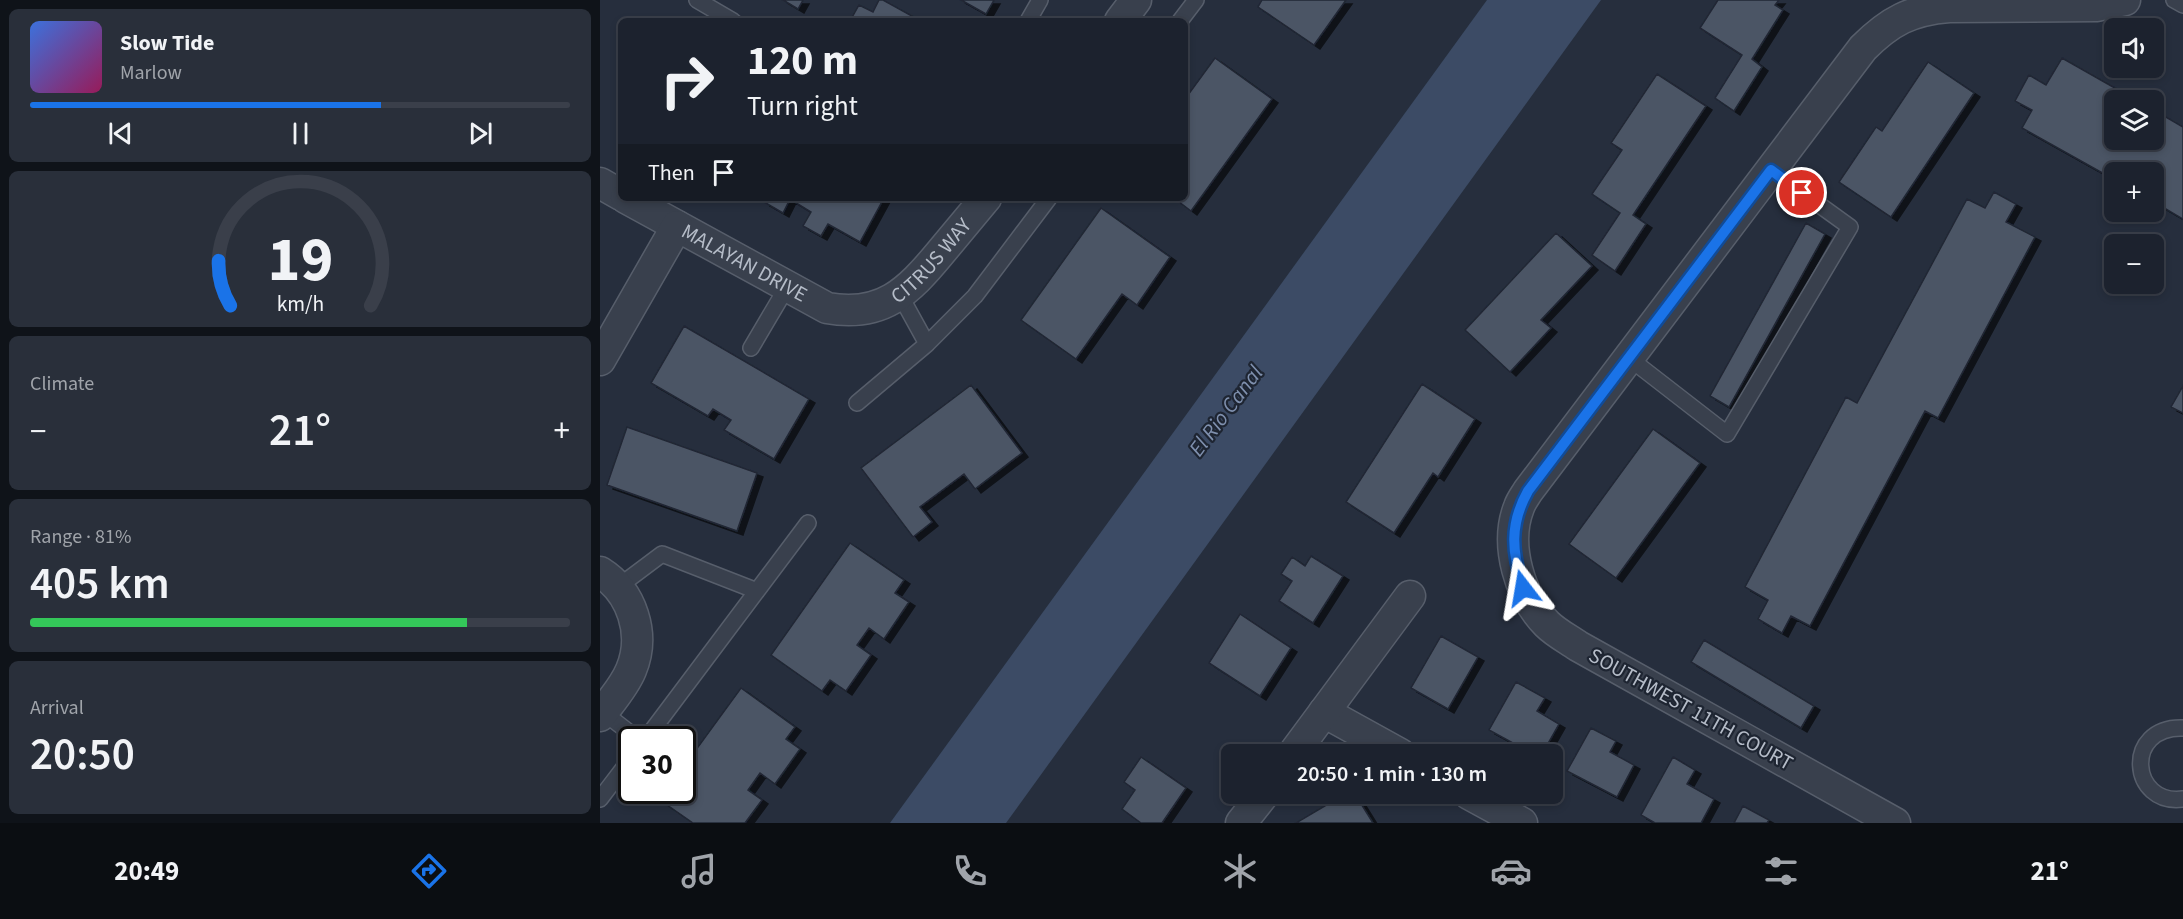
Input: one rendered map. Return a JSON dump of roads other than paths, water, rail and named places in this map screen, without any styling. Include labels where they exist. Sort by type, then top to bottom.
[{"type":"street","points":[[1122,18],[1136,0]]},
{"type":"street","name":"SOUTHWEST 11TH COURT","points":[[1895,823],[1578,646],[1549,626],[1533,607],[1523,588],[1517,567],[1514,548],[1518,508],[1528,491],[1863,48],[1877,34],[1893,22],[1930,9],[2096,6],[2125,0]]},
{"type":"street","points":[[600,183],[618,193]]},
{"type":"street","name":"MALAYAN DRIVE","points":[[631,201],[827,308],[846,312],[866,310]]},
{"type":"street","name":"CITRUS WAY","points":[[866,310],[900,295],[916,282],[984,201]]},
{"type":"street","points":[[600,360],[677,226]]},
{"type":"street","points":[[601,714],[622,687],[637,651],[637,631],[633,612],[609,580]]},
{"type":"street","points":[[1300,744],[1410,596]]},
{"type":"street","points":[[1324,712],[1382,744]]},
{"type":"street","points":[[1241,823],[1256,804]]},
{"type":"street","points":[[1487,804],[1522,823]]},
{"type":"lane","points":[[697,0],[728,18]]},
{"type":"lane","points":[[1030,18],[1040,0]]},
{"type":"lane","points":[[2174,0],[2183,5]]},
{"type":"lane","points":[[1182,18],[1192,2]]},
{"type":"lane","points":[[1629,357],[1727,434],[1850,226],[1771,170]]},
{"type":"lane","points":[[857,403],[927,344],[975,296],[1046,201]]},
{"type":"lane","points":[[751,348],[787,287]]},
{"type":"lane","points":[[900,295],[927,344]]},
{"type":"lane","points":[[656,726],[808,523]]},
{"type":"lane","points":[[609,580],[662,554],[757,591]]},
{"type":"lane","points":[[601,714],[619,726]]},
{"type":"lane","points":[[2183,728],[2172,727],[2161,730],[2151,737],[2140,756],[2143,778],[2150,788],[2158,795],[2169,799],[2183,799]]},
{"type":"lane","points":[[600,799],[618,775]]},
{"type":"water","name":"El Rio Canal","points":[[1487,0],[1601,0],[1006,823],[890,823]]}]
